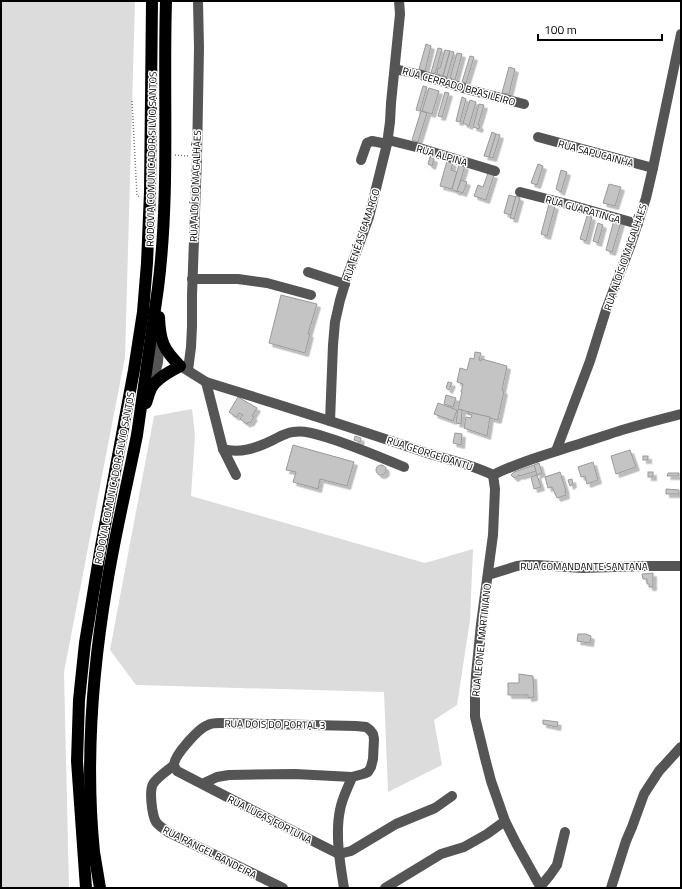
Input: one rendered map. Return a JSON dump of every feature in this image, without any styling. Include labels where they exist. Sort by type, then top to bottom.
[{"type":"highway","name":"RODOVIA COMUNICADOR SILVIO SANTOS","points":[[86,888],[77,761],[79,700],[86,635],[134,370],[143,312],[150,192],[152,1]]},
{"type":"highway","name":"RODOVIA COMUNICADOR SILVIO SANTOS","points":[[100,888],[94,854],[92,811],[90,741],[94,681],[107,584],[137,431],[158,286],[164,210],[164,39],[166,1]]},
{"type":"highway","points":[[137,431],[152,388],[157,380],[184,368],[170,355],[164,346],[160,332],[158,286]]},
{"type":"street","name":"RUA ALOÍSIO MAGALHÃES","points":[[184,368],[191,347],[197,157],[199,48],[198,1]]},
{"type":"street","name":"RUA ENÉAS CAMARGO","points":[[330,421],[335,322],[345,284],[369,216],[387,142],[395,69],[400,1]]},
{"type":"street","name":"RUA ALOÍSIO MAGALHÃES","points":[[556,451],[590,361],[606,310],[638,224],[653,168],[681,34]]},
{"type":"street","name":"RUA CERRADO BRASILEIRO","points":[[395,69],[524,104]]},
{"type":"street","name":"RUA SAPUCAINHA","points":[[538,137],[653,168]]},
{"type":"street","name":"RUA ALPINA","points":[[361,160],[367,143],[372,141],[387,142],[416,147],[495,171]]},
{"type":"street","name":"RUA GUARATINGA","points":[[524,193],[638,224]]},
{"type":"street","points":[[308,272],[345,284]]},
{"type":"street","points":[[192,279],[238,279],[267,283],[311,294]]},
{"type":"street","points":[[152,388],[158,362],[160,332]]},
{"type":"street","name":"RUA GEORGE DANTU","points":[[184,368],[206,382],[279,404],[420,451],[478,468],[493,475]]},
{"type":"street","points":[[206,382],[223,449],[236,475]]},
{"type":"street","points":[[493,475],[524,461],[623,430],[681,414]]},
{"type":"street","points":[[223,449],[232,451],[248,450],[292,432],[305,432],[339,442],[404,467]]},
{"type":"street","name":"RUA LEONEL MARTINIANO","points":[[493,475],[495,489],[494,523],[476,675],[476,717],[491,781],[505,821],[540,887]]},
{"type":"street","name":"RUA COMANDANTE SANTANA","points":[[488,575],[516,566],[525,565],[582,568],[681,566]]},
{"type":"street","name":"RUA DOIS DO PORTAL 3","points":[[174,765],[187,743],[199,730],[212,724],[366,727],[373,734],[373,760],[368,772],[352,777]]},
{"type":"street","points":[[611,888],[626,841],[644,794],[659,771],[681,747]]},
{"type":"street","points":[[174,765],[177,771],[202,784],[217,777],[228,775],[295,774],[352,777],[344,797],[339,816],[339,854],[344,888]]},
{"type":"street","name":"RUA RANGEL BANDEIRA","points":[[174,765],[152,785],[151,793],[153,814],[156,822],[168,832],[283,888]]},
{"type":"street","name":"RUA LUCAS FORTUNA","points":[[202,784],[339,854]]},
{"type":"street","points":[[339,854],[351,851],[396,824],[429,810],[452,796]]},
{"type":"street","points":[[385,888],[441,854],[464,847],[487,834],[505,821]]},
{"type":"street","points":[[540,887],[557,865],[566,832]]},
{"type":"path","points":[[132,101],[137,196],[143,197]]},
{"type":"shaded area","points":[[1,1],[135,1],[125,357],[64,672],[69,888],[1,888]]},
{"type":"shaded area","points":[[192,409],[195,435],[191,496],[425,563],[473,549],[470,620],[457,705],[434,720],[442,765],[388,792],[384,692],[136,685],[110,650],[154,416]]},
{"type":"building","points":[[426,44],[431,46],[425,71],[419,69]]},
{"type":"building","points":[[438,48],[442,49],[435,74],[431,73]]},
{"type":"building","points":[[445,50],[450,51],[443,76],[437,74]]},
{"type":"building","points":[[450,51],[454,52],[447,77],[443,76]]},
{"type":"building","points":[[457,53],[462,54],[455,80],[450,78]]},
{"type":"building","points":[[470,56],[474,57],[466,83],[462,82]]},
{"type":"building","points":[[509,67],[515,69],[509,94],[502,93]]},
{"type":"building","points":[[423,86],[427,87],[420,111],[416,110]]},
{"type":"building","points":[[429,88],[439,91],[432,114],[422,111]]},
{"type":"building","points":[[445,92],[449,93],[442,117],[438,116]]},
{"type":"building","points":[[462,97],[466,99],[460,122],[456,121]]},
{"type":"building","points":[[470,100],[476,102],[469,126],[463,123]]},
{"type":"building","points":[[479,104],[484,105],[478,125],[480,126],[479,129],[473,127]]},
{"type":"building","points":[[421,111],[427,113],[418,142],[412,140]]},
{"type":"building","points":[[492,132],[496,134],[489,157],[484,156]]},
{"type":"building","points":[[496,134],[500,135],[493,158],[489,157]]},
{"type":"building","points":[[430,157],[434,159],[432,166],[428,164]]},
{"type":"building","points":[[447,161],[453,163],[451,170],[457,172],[452,189],[440,186]]},
{"type":"building","points":[[538,164],[543,166],[537,185],[531,183]]},
{"type":"building","points":[[459,165],[465,166],[457,192],[452,189]]},
{"type":"building","points":[[561,170],[567,172],[561,192],[556,189]]},
{"type":"building","points":[[488,173],[494,175],[486,200],[474,196],[478,185],[483,187]]},
{"type":"building","points":[[461,180],[467,182],[463,193],[457,191]]},
{"type":"building","points":[[609,184],[621,187],[615,206],[603,203]]},
{"type":"building","points":[[509,195],[516,197],[511,215],[504,213]]},
{"type":"building","points":[[516,196],[520,198],[514,219],[510,218]]},
{"type":"building","points":[[549,204],[555,206],[547,236],[541,234]]},
{"type":"building","points":[[587,216],[592,217],[586,241],[580,239]]},
{"type":"building","points":[[614,220],[621,222],[612,252],[606,250]]},
{"type":"building","points":[[598,223],[603,225],[598,243],[593,241]]},
{"type":"building","points":[[281,295],[317,304],[308,334],[310,334],[305,353],[269,343]]},
{"type":"building","points":[[475,352],[481,353],[479,360],[481,361],[482,359],[507,366],[502,390],[504,391],[497,420],[458,409],[463,384],[457,382],[460,368],[467,370],[470,358],[474,359]]},
{"type":"building","points":[[448,382],[452,383],[449,390],[446,388]]},
{"type":"building","points":[[446,395],[456,398],[453,407],[444,404]]},
{"type":"building","points":[[238,397],[257,408],[250,423],[248,422],[247,424],[240,419],[243,415],[239,413],[236,417],[229,412]]},
{"type":"building","points":[[438,403],[457,410],[453,421],[434,414]]},
{"type":"building","points":[[458,409],[462,410],[461,424],[456,423]]},
{"type":"building","points":[[468,412],[490,417],[487,436],[464,428],[466,417],[471,418],[472,415],[468,414]]},
{"type":"building","points":[[455,433],[462,434],[461,445],[453,443]]},
{"type":"building","points":[[355,436],[361,438],[360,442],[354,440]]},
{"type":"building","points":[[293,445],[354,462],[347,486],[320,479],[318,489],[293,482],[296,472],[286,470]]},
{"type":"building","points":[[630,450],[636,467],[616,474],[611,456]]},
{"type":"building","points":[[643,456],[648,456],[648,460],[643,460]]},
{"type":"building","points":[[593,462],[598,480],[587,484],[585,476],[581,477],[578,467]]},
{"type":"building","points":[[539,463],[542,473],[537,475],[534,465]]},
{"type":"building","points":[[381,465],[386,470],[381,475],[376,470]]},
{"type":"building","points":[[534,465],[536,471],[520,476],[519,475],[515,478],[511,475],[514,472]]},
{"type":"building","points":[[560,472],[566,495],[557,498],[552,487],[548,488],[545,477]]},
{"type":"building","points":[[648,472],[653,472],[653,477],[648,477]]},
{"type":"building","points":[[668,473],[679,473],[679,476],[667,476]]},
{"type":"building","points":[[537,475],[541,487],[534,489],[531,477]]},
{"type":"building","points":[[572,479],[573,484],[570,486],[568,480]]},
{"type":"building","points":[[666,489],[679,490],[679,494],[666,494]]},
{"type":"building","points":[[653,573],[653,587],[649,587],[649,584],[647,584],[647,579],[643,579],[642,574]]},
{"type":"building","points":[[578,634],[586,634],[591,636],[590,643],[577,641]]},
{"type":"building","points":[[519,674],[533,676],[534,697],[528,698],[528,695],[508,695],[508,683],[519,683]]},
{"type":"building","points":[[543,720],[558,722],[557,727],[543,724]]}]
